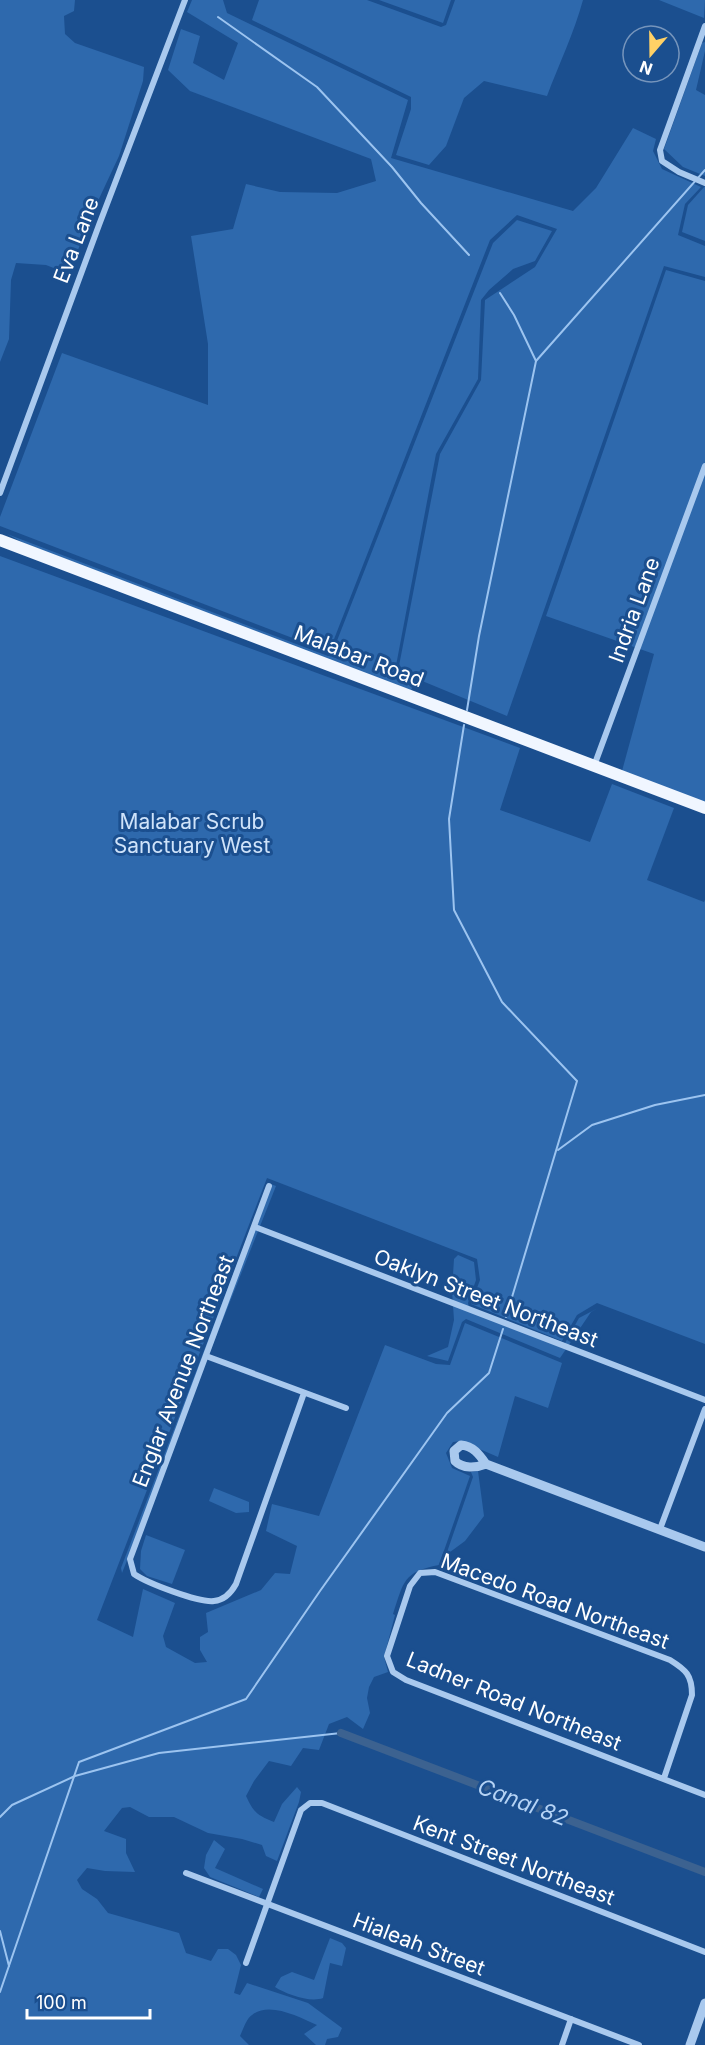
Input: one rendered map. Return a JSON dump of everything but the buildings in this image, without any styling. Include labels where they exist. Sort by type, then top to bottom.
[{"type":"main road","name":"Malabar Road","points":[[0,540],[705,808]]},
{"type":"street","name":"Eva Lane","points":[[0,493],[99,225],[186,0]]},
{"type":"street","points":[[705,26],[660,150],[662,161],[692,179],[705,183]]},
{"type":"street","name":"Indria Lane","points":[[594,766],[705,466]]},
{"type":"street","name":"Englar Avenue Northeast","points":[[270,1186],[130,1559],[134,1574],[194,1599],[213,1602],[229,1594],[236,1584],[304,1393]]},
{"type":"street","name":"Oaklyn Street Northeast","points":[[255,1227],[705,1400]]},
{"type":"street","points":[[206,1356],[346,1408]]},
{"type":"street","points":[[660,1529],[705,1408]]},
{"type":"street","points":[[486,1464],[705,1547]]},
{"type":"street","name":"Macedo Road Northeast","points":[[410,1586],[420,1573],[435,1572],[670,1660],[684,1669],[692,1683],[693,1695],[664,1778]]},
{"type":"street","name":"Ladner Road Northeast","points":[[410,1586],[387,1656],[393,1672],[406,1680],[705,1795]]},
{"type":"street","name":"Kent Street Northeast","points":[[267,1904],[301,1810],[310,1803],[322,1803],[705,1952]]},
{"type":"street","name":"Hialeah Street","points":[[186,1873],[639,2045]]},
{"type":"street","points":[[246,1963],[267,1904]]},
{"type":"street","points":[[690,2045],[705,2003]]},
{"type":"street","points":[[562,2045],[571,2019]]},
{"type":"green space","points":[[0,0],[75,0],[74,11],[64,16],[65,34],[75,43],[144,67],[143,81],[119,156],[90,218],[69,274],[46,265],[16,263],[11,280],[9,339],[0,362]]},
{"type":"green space","points":[[192,0],[223,0],[227,13],[408,100],[391,158],[573,211],[596,188],[633,128],[656,139],[653,151],[662,169],[701,187],[685,204],[678,235],[705,246],[705,277],[664,266],[507,716],[398,671],[440,454],[481,380],[485,300],[535,267],[557,229],[517,215],[490,240],[329,652],[0,526],[0,517],[62,353],[208,405],[208,344],[191,236],[233,229],[246,184],[280,192],[337,193],[376,181],[371,159],[190,91],[168,70],[181,29],[200,36],[193,63],[224,80],[238,43],[187,12]]},
{"type":"green space","points":[[259,0],[367,0],[441,27],[446,25],[455,0],[583,0],[547,96],[484,81],[464,98],[446,146],[429,165],[396,155],[411,109],[411,97],[252,20]]},
{"type":"green space","points":[[379,0],[451,0],[443,23]]},
{"type":"green space","points":[[659,0],[705,0],[704,18]]},
{"type":"green space","points":[[705,42],[696,90],[705,95],[705,176],[683,167],[664,149],[702,43]]},
{"type":"green space","points":[[705,186],[705,241],[682,232],[688,205]]},
{"type":"green space","points":[[517,220],[552,231],[535,261],[513,269],[481,300],[478,379],[436,454],[395,671],[397,675],[413,682],[411,692],[33,548],[7,534],[331,656],[493,243]]},
{"type":"green space","points":[[666,270],[705,281],[705,803],[622,771],[654,654],[546,616]]},
{"type":"green space","name":"Malabar Scrub Sanctuary West","points":[[0,556],[520,748],[500,810],[590,842],[612,784],[674,808],[647,880],[704,902],[705,900],[705,1344],[597,1303],[577,1315],[562,1341],[471,1304],[480,1280],[477,1259],[267,1178],[97,1620],[133,1637],[143,1589],[175,1603],[163,1636],[166,1647],[195,1663],[207,1662],[200,1650],[200,1637],[208,1632],[206,1613],[261,1590],[275,1573],[290,1574],[297,1546],[266,1531],[272,1504],[319,1516],[385,1345],[436,1364],[450,1365],[465,1323],[562,1363],[548,1408],[515,1396],[498,1457],[461,1441],[453,1442],[446,1453],[452,1468],[470,1476],[439,1565],[418,1571],[403,1586],[393,1614],[395,1615],[384,1657],[388,1672],[374,1677],[369,1687],[367,1698],[370,1713],[363,1729],[347,1717],[329,1724],[319,1750],[303,1748],[291,1766],[269,1761],[254,1781],[246,1796],[257,1813],[274,1822],[282,1804],[297,1787],[301,1792],[277,1861],[266,1856],[262,1845],[208,1833],[174,1817],[149,1817],[130,1807],[122,1808],[104,1831],[126,1839],[126,1853],[135,1872],[87,1868],[77,1880],[82,1889],[97,1899],[108,1913],[179,1933],[186,1953],[211,1961],[218,1949],[228,1949],[236,1955],[241,1965],[234,1993],[240,1995],[247,1983],[308,2003],[342,2028],[338,2037],[327,2039],[325,2045],[316,2045],[304,2034],[317,2025],[284,2012],[267,2010],[259,2011],[248,2019],[240,2036],[249,2045],[0,2045]]},
{"type":"green space","points":[[268,1183],[276,1186],[122,1573],[121,1568]]},
{"type":"green space","points":[[458,1255],[474,1262],[476,1280],[468,1303],[469,1307],[565,1343],[579,1318],[598,1308],[591,1312],[560,1358],[466,1319],[462,1322],[448,1361],[427,1356],[448,1347],[454,1320],[452,1290],[454,1259]]},
{"type":"green space","points":[[478,1471],[484,1516],[465,1541],[446,1555],[473,1477],[471,1472]]},
{"type":"green space","points":[[214,1488],[249,1502],[249,1512],[236,1513],[209,1501]]},
{"type":"green space","points":[[146,1535],[185,1550],[172,1584],[147,1576],[140,1569],[141,1551]]},
{"type":"green space","points":[[214,1840],[225,1849],[215,1868],[263,1889],[259,1897],[210,1877],[204,1868],[206,1855]]},
{"type":"green space","points":[[330,1938],[342,1943],[346,1948],[342,1966],[330,1963],[323,1998],[305,1999],[275,1987],[281,1977],[292,1972],[314,1980]]},
{"type":"waterway","points":[[218,17],[317,87],[392,167],[421,203],[469,255]]},
{"type":"waterway","points":[[467,710],[479,636],[536,361],[705,170]]},
{"type":"waterway","points":[[500,293],[514,315],[536,361]]},
{"type":"waterway","points":[[464,725],[449,819],[454,910],[502,1002],[577,1081],[506,1317]]},
{"type":"waterway","points":[[558,1150],[592,1125],[655,1105],[705,1095]]},
{"type":"waterway","points":[[0,1992],[79,1762],[246,1699],[447,1413],[489,1373],[503,1329]]},
{"type":"waterway","points":[[0,1817],[12,1805],[75,1776],[159,1753],[341,1733]]},
{"type":"waterway","name":"Canal 82","points":[[341,1733],[705,1872]]},
{"type":"waterway","points":[[0,1931],[9,1966]]}]
